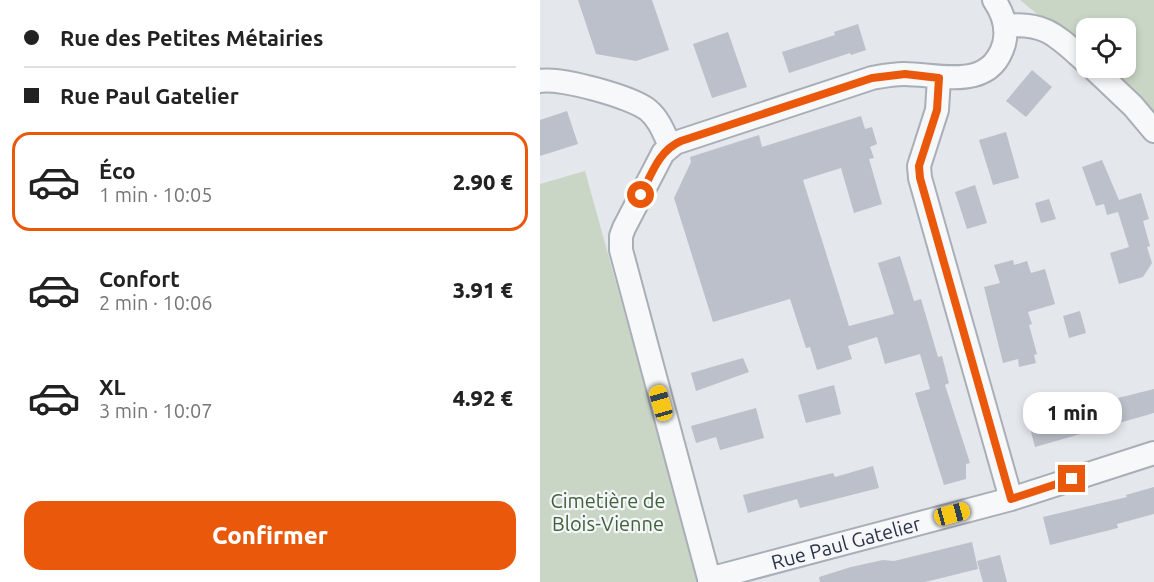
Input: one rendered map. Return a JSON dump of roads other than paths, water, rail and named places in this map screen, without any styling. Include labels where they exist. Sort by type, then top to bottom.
[{"type":"street","points":[[710,581],[620,243],[624,228],[658,161],[670,146],[872,78],[905,74],[965,78],[987,69],[1002,50],[1005,26],[994,0]]},
{"type":"street","points":[[1005,26],[1027,24],[1042,28],[1076,54]]},
{"type":"street","points":[[939,78],[937,110],[919,166],[920,178],[1011,499]]},
{"type":"street","points":[[1103,78],[1154,131]]},
{"type":"street","points":[[540,81],[573,83],[638,104],[653,115],[660,124],[670,146]]},
{"type":"street","name":"Rue Paul Gatelier","points":[[710,581],[1011,499],[1154,453]]},
{"type":"park label","name":"Cimetière de Blois-Vienne","points":[[608,512]]}]
